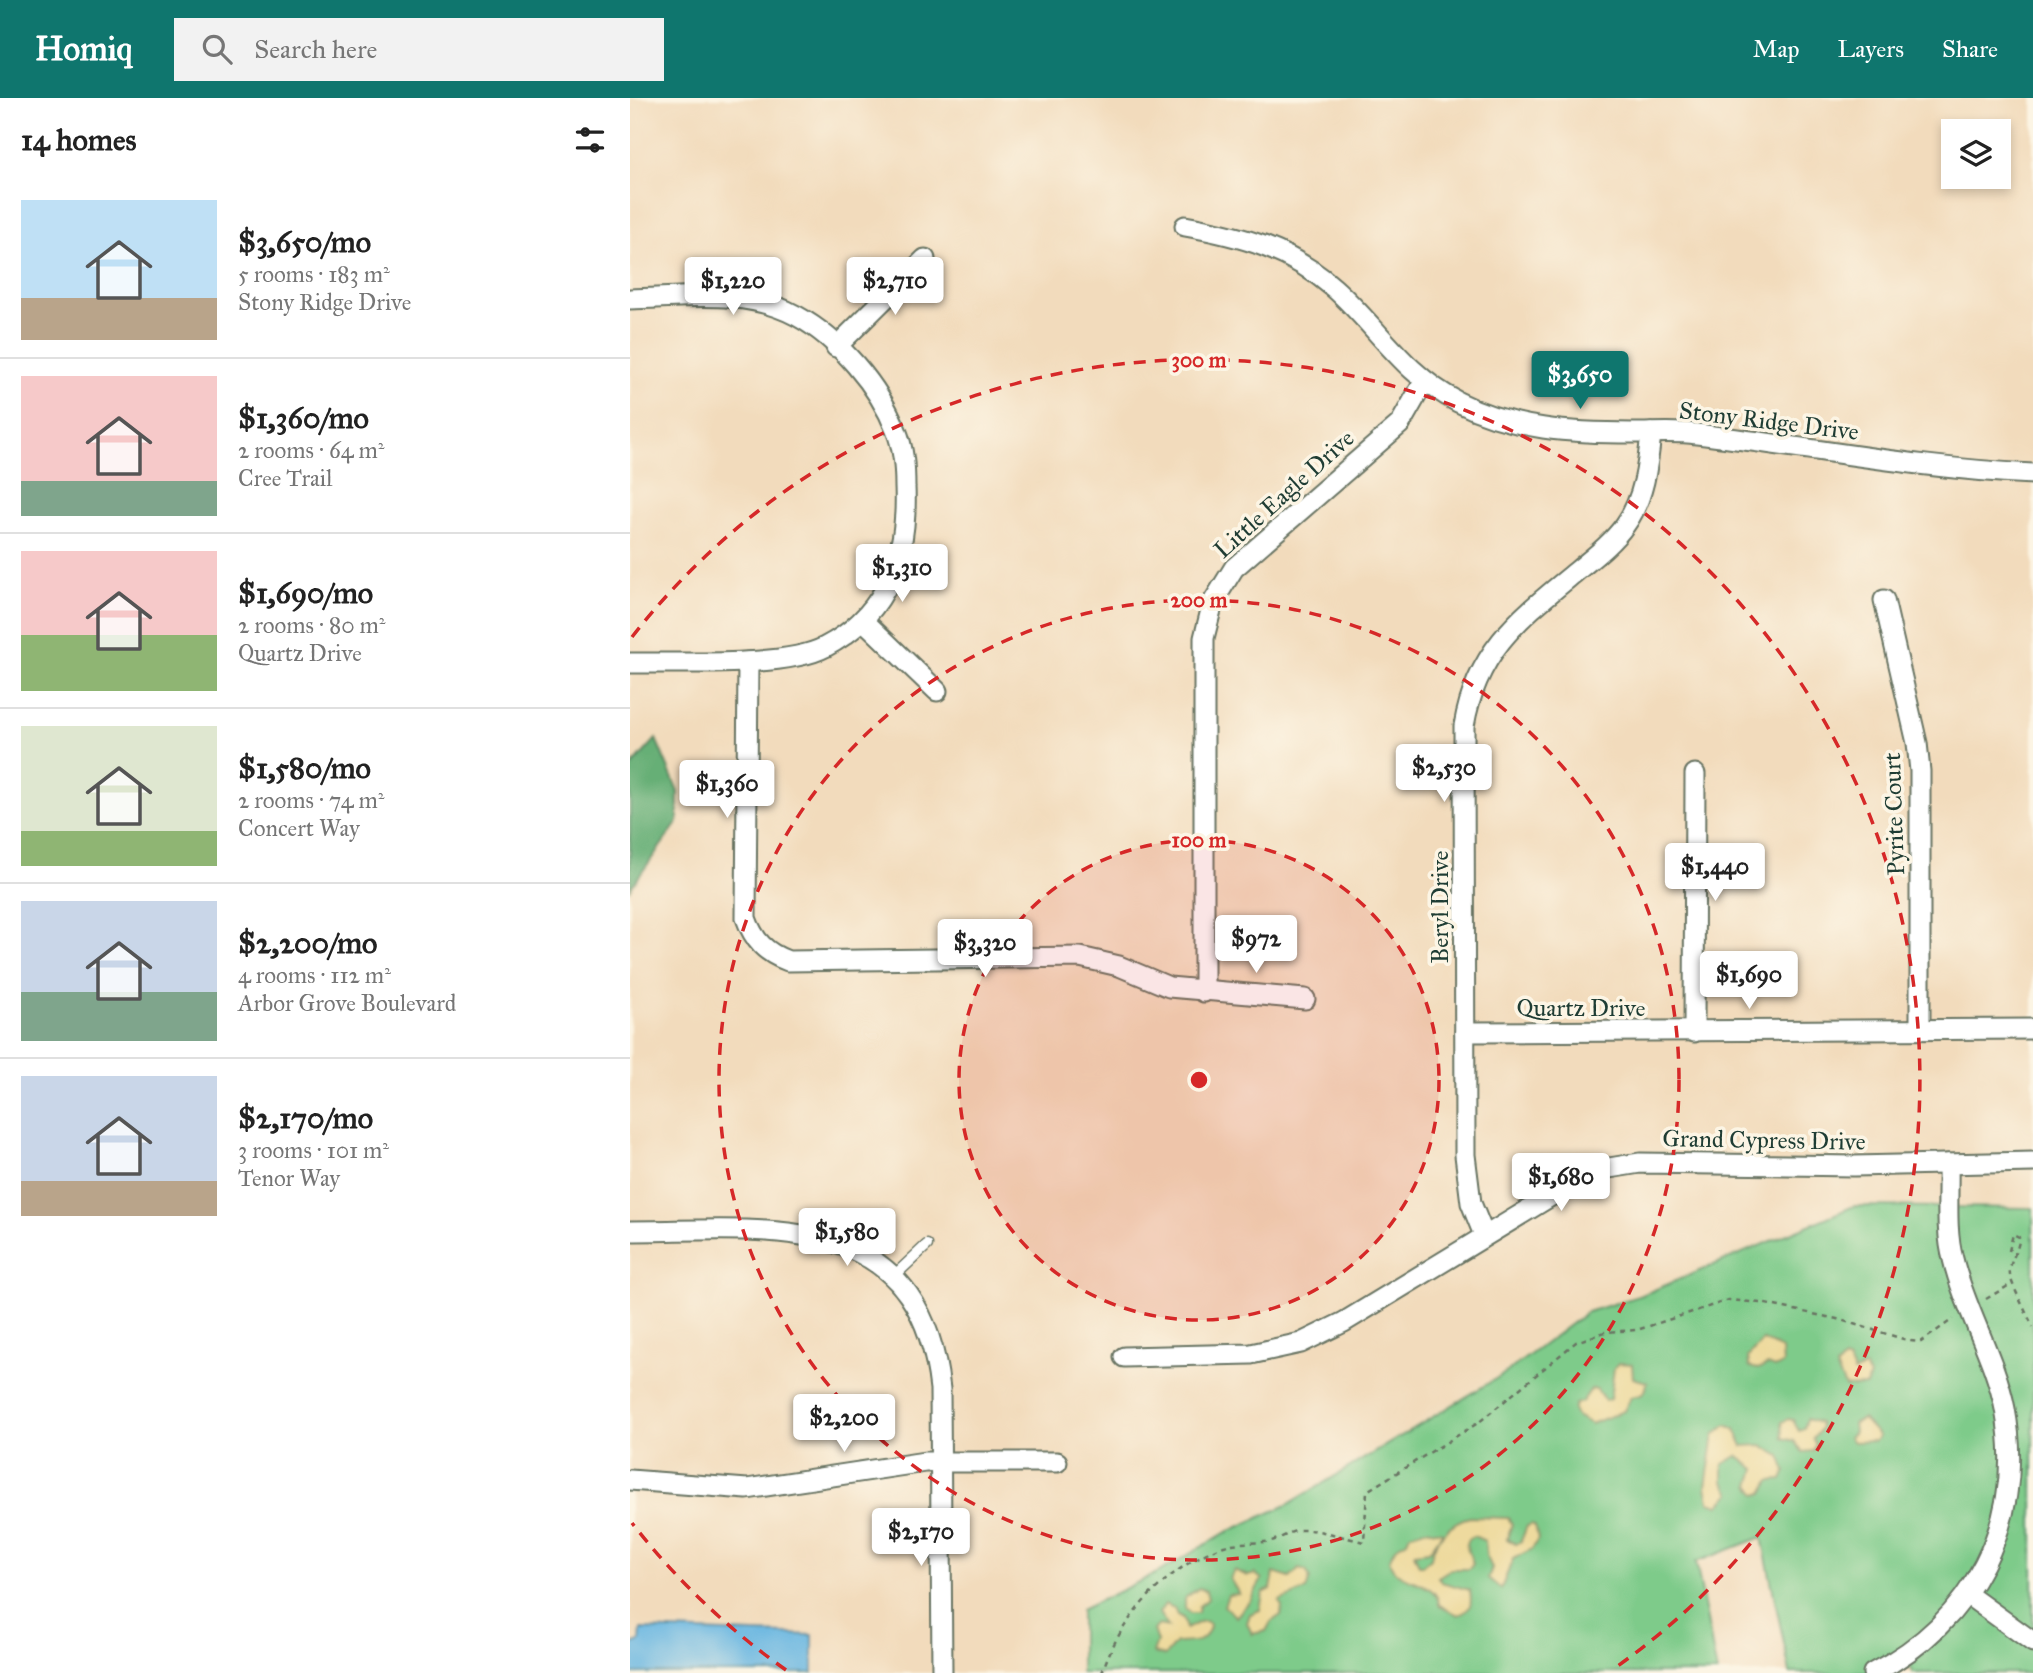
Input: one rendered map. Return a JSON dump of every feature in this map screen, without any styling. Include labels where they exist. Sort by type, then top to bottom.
[{"type":"street","name":"Stony Ridge Drive","points":[[1185,226],[1235,235],[1276,249],[1310,269],[1335,289],[1401,362],[1424,382],[1459,402],[1504,420],[1537,428],[1693,433],[1868,458],[2033,474]]},
{"type":"street","points":[[836,347],[925,259]]},
{"type":"street","points":[[630,299],[734,297],[757,300],[815,327],[836,347],[884,404],[897,431],[904,462],[906,513],[899,562],[884,596],[863,620],[824,648],[748,662],[630,663]]},
{"type":"street","name":"Little Eagle Drive","points":[[1204,992],[1204,638],[1213,602],[1234,568],[1400,424],[1424,382]]},
{"type":"street","name":"Beryl Drive","points":[[1484,1236],[1471,1203],[1467,1180],[1464,726],[1467,705],[1487,658],[1502,637],[1520,618],[1607,546],[1625,525],[1645,477],[1651,433]]},
{"type":"street","name":"Pyrite Court","points":[[1884,600],[1917,743],[1920,771],[1920,1029]]},
{"type":"street","points":[[863,620],[937,691]]},
{"type":"street","points":[[748,662],[746,918],[760,945],[770,955],[788,961],[1080,957],[1119,966],[1169,987],[1305,999]]},
{"type":"street","points":[[1694,1032],[1695,774]]},
{"type":"street","name":"Quartz Drive","points":[[1465,1032],[2033,1029]]},
{"type":"street","name":"Grand Cypress Drive","points":[[1124,1357],[1251,1354],[1301,1343],[1344,1322],[1584,1176],[1622,1164],[2033,1162]]},
{"type":"street","points":[[1873,1673],[1903,1658],[1924,1642],[1968,1595],[2000,1523],[2009,1472],[2005,1409],[1951,1255],[1948,1164]]},
{"type":"street","points":[[630,1231],[807,1233],[857,1250],[892,1278],[915,1306],[937,1364],[942,1673]]},
{"type":"street","points":[[630,1480],[747,1489],[905,1464],[1057,1462]]},
{"type":"street","points":[[1968,1595],[2033,1642]]},
{"type":"lane","points":[[892,1278],[928,1245]]},
{"type":"path","points":[[2009,1251],[2013,1234],[2019,1237],[2019,1245],[2013,1254],[2010,1276],[2033,1327]]},
{"type":"path","points":[[1102,1673],[1113,1646],[1140,1606],[1173,1575],[1223,1546],[1270,1542],[1300,1530],[1364,1542],[1367,1491],[1478,1423],[1576,1342],[1591,1335],[1637,1330],[1729,1300],[1761,1303],[1921,1342],[2013,1283]]},
{"type":"green space","points":[[656,739],[678,791],[678,822],[630,889],[630,768]]},
{"type":"green space","points":[[1854,1206],[2033,1208],[2033,1673],[1913,1673],[1903,1658],[1873,1673],[1790,1673],[1762,1537],[1696,1562],[1717,1673],[1081,1673],[1081,1610],[1159,1572],[1225,1533],[1287,1505],[1507,1372],[1587,1312],[1642,1295]]},
{"type":"sand","points":[[1763,1340],[1782,1349],[1783,1364],[1775,1368],[1768,1365],[1758,1369],[1749,1367],[1748,1357]]},
{"type":"sand","points":[[1844,1359],[1849,1361],[1854,1372],[1865,1368],[1870,1376],[1866,1386],[1845,1387],[1836,1367]]},
{"type":"sand","points":[[1618,1363],[1632,1364],[1633,1378],[1647,1382],[1646,1389],[1641,1395],[1631,1397],[1624,1411],[1591,1424],[1576,1416],[1573,1410],[1575,1404],[1582,1402],[1591,1389],[1597,1389],[1605,1401],[1610,1399],[1614,1368]]},
{"type":"sand","points":[[1807,1419],[1820,1423],[1821,1429],[1813,1439],[1816,1445],[1813,1451],[1803,1452],[1794,1441],[1783,1438],[1782,1422],[1793,1420],[1799,1431],[1804,1429]]},
{"type":"sand","points":[[1863,1419],[1879,1436],[1875,1441],[1853,1442],[1849,1437],[1854,1432],[1853,1423]]},
{"type":"sand","points":[[1727,1425],[1735,1429],[1743,1446],[1762,1445],[1780,1456],[1786,1471],[1782,1480],[1770,1481],[1763,1493],[1757,1495],[1750,1485],[1755,1469],[1737,1456],[1723,1464],[1723,1481],[1731,1493],[1719,1505],[1709,1502],[1706,1486],[1714,1435]]},
{"type":"sand","points":[[1470,1517],[1508,1518],[1512,1524],[1507,1539],[1516,1544],[1521,1541],[1527,1526],[1532,1524],[1538,1539],[1532,1549],[1513,1559],[1501,1589],[1488,1578],[1492,1568],[1486,1555],[1485,1541],[1474,1536],[1468,1539],[1466,1544],[1473,1564],[1469,1569],[1451,1569],[1438,1577],[1441,1582],[1470,1590],[1470,1606],[1458,1615],[1439,1605],[1437,1596],[1431,1590],[1399,1574],[1389,1560],[1395,1548],[1407,1541],[1410,1534],[1425,1529],[1443,1532],[1429,1551],[1414,1553],[1419,1565],[1423,1565],[1431,1558],[1435,1545],[1444,1532]]},
{"type":"sand","points":[[1299,1569],[1306,1571],[1310,1578],[1306,1590],[1279,1601],[1282,1606],[1281,1615],[1271,1622],[1266,1631],[1252,1634],[1247,1623],[1250,1614],[1260,1610],[1263,1593],[1271,1589],[1274,1573],[1290,1578]]},
{"type":"sand","points":[[1234,1570],[1248,1576],[1255,1574],[1262,1579],[1250,1601],[1236,1617],[1224,1606],[1228,1595],[1239,1594],[1230,1579]]},
{"type":"sand","points":[[1199,1588],[1206,1591],[1208,1599],[1199,1606],[1198,1613],[1190,1613],[1185,1608],[1185,1598]]},
{"type":"sand","points":[[1165,1604],[1174,1608],[1177,1615],[1183,1618],[1186,1629],[1202,1621],[1208,1622],[1210,1626],[1202,1639],[1176,1643],[1165,1656],[1153,1653],[1157,1642],[1153,1630],[1159,1625],[1168,1627],[1159,1613]]},
{"type":"water","points":[[641,1629],[813,1635],[813,1673],[630,1673],[630,1645],[640,1641]]}]
